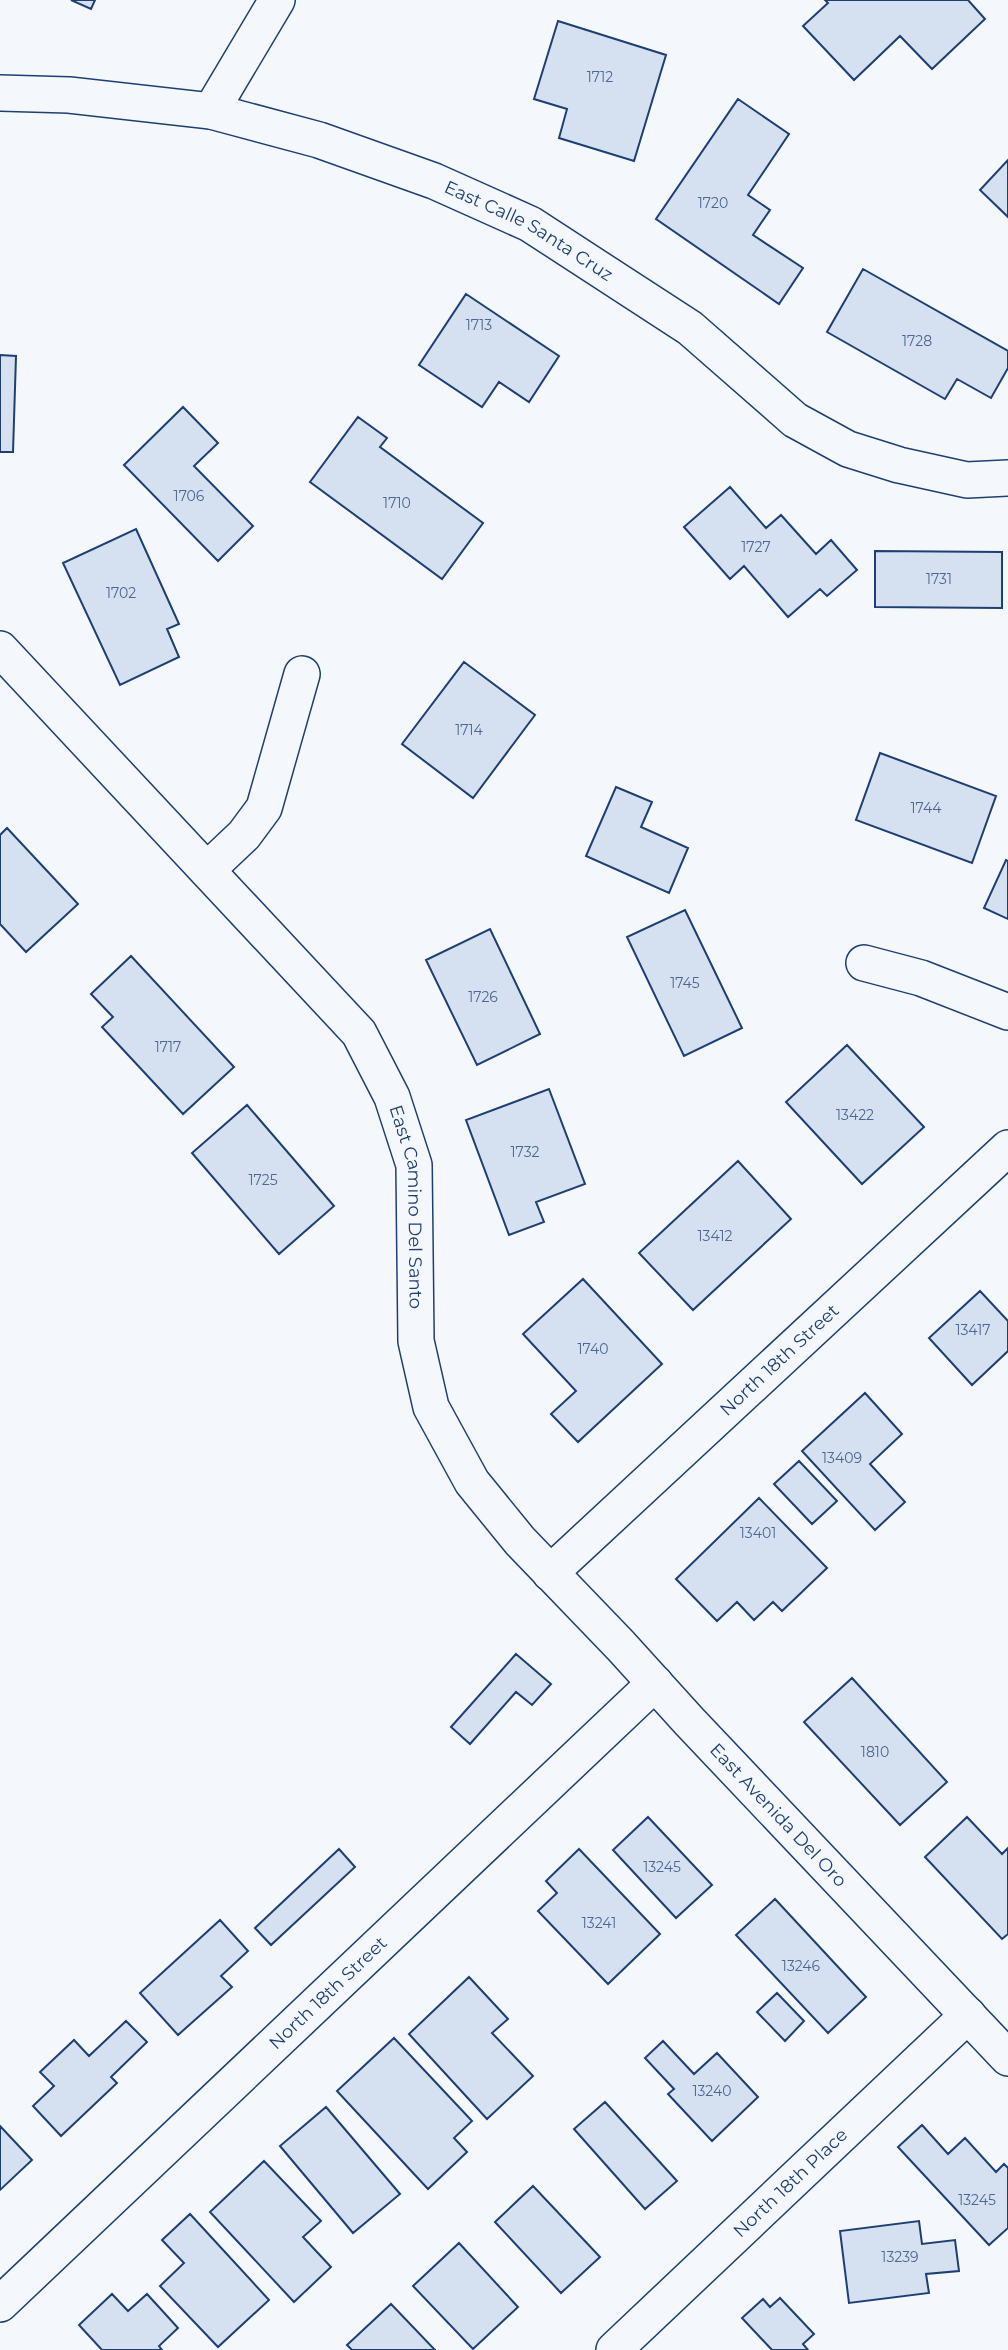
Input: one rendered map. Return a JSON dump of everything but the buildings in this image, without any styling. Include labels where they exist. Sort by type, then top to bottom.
[{"type":"street","points":[[211,111],[277,0]]},
{"type":"street","name":"East Calle Santa Cruz","points":[[0,93],[69,95],[211,111],[319,140],[434,181],[530,224],[691,328],[794,420],[848,449],[899,466],[967,480],[1008,478]]},
{"type":"street","name":"East Camino Del Santo","points":[[0,649],[359,1033],[392,1097],[414,1165],[416,1341],[430,1406],[471,1482],[550,1573]]},
{"type":"street","points":[[206,870],[244,835],[264,808],[302,674]]},
{"type":"street","points":[[864,964],[921,978],[1008,1012]]},
{"type":"street","name":"North 18th Street","points":[[550,1573],[1008,1148]]},
{"type":"street","name":"East Avenida Del Oro","points":[[550,1573],[1008,2058]]},
{"type":"street","name":"North 18th Street","points":[[0,2304],[655,1683]]},
{"type":"street","name":"North 18th Place","points":[[614,2350],[968,2015]]}]
